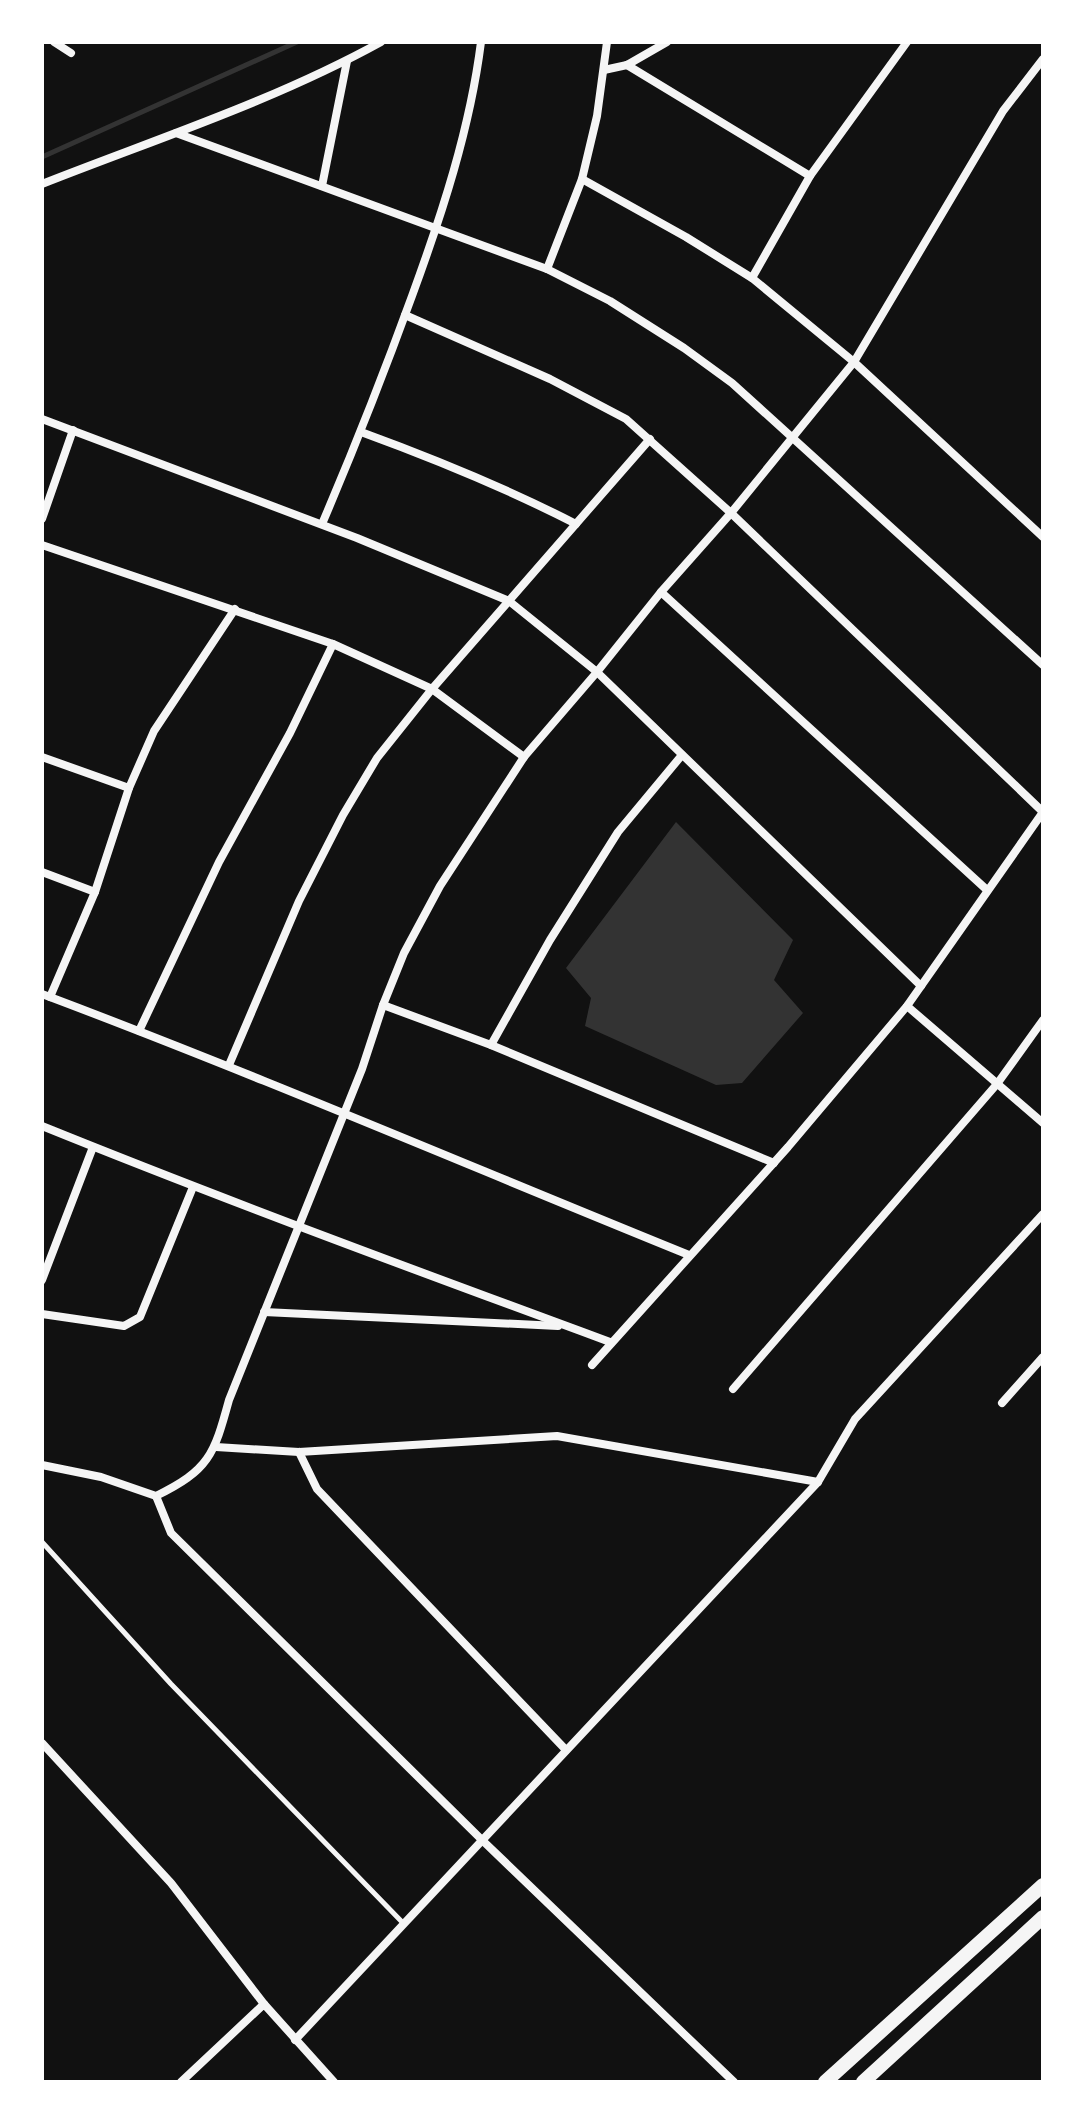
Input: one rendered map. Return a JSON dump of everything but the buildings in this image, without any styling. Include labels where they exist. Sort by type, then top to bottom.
[{"type":"main road","points":[[825,2082],[1043,1885]]},
{"type":"main road","points":[[863,2082],[1043,1917]]},
{"type":"street","points":[[54,42],[71,53]]},
{"type":"street","points":[[42,184],[259,100],[347,61],[381,42]]},
{"type":"street","points":[[322,524],[361,432],[437,228],[475,93],[481,42]]},
{"type":"street","points":[[547,269],[582,179],[607,42]]},
{"type":"street","points":[[604,70],[627,65],[667,42]]},
{"type":"street","points":[[752,278],[810,176],[907,42]]},
{"type":"street","points":[[42,1465],[101,1477],[156,1496],[189,1480],[216,1447],[229,1400],[343,1115],[383,1005],[404,953],[440,886],[524,757],[731,513],[854,362],[1003,111],[1043,59]]},
{"type":"street","points":[[322,186],[347,61]]},
{"type":"street","points":[[627,65],[810,176]]},
{"type":"street","points":[[176,133],[547,269],[610,301],[732,383],[1043,665]]},
{"type":"street","points":[[582,179],[752,278],[854,362],[1043,537]]},
{"type":"street","points":[[405,315],[550,379],[626,419],[731,513],[1043,812],[907,1006],[774,1163],[592,1365]]},
{"type":"street","points":[[42,419],[322,524],[509,601],[597,672],[921,986]]},
{"type":"street","points":[[42,519],[73,430]]},
{"type":"street","points":[[361,432],[512,491],[576,524]]},
{"type":"street","points":[[229,1065],[299,901],[343,815],[377,758],[432,689],[650,439]]},
{"type":"street","points":[[42,545],[333,644],[432,689],[524,757]]},
{"type":"street","points":[[661,592],[987,890]]},
{"type":"street","points":[[235,609],[154,731],[129,788],[95,892],[46,996],[229,1065],[343,1115],[689,1255]]},
{"type":"street","points":[[139,1031],[219,862],[290,733],[333,644]]},
{"type":"street","points":[[491,1045],[550,940],[618,832],[682,755]]},
{"type":"street","points":[[42,757],[129,788]]},
{"type":"street","points":[[42,872],[95,892]]},
{"type":"street","points":[[383,1005],[491,1045],[774,1163]]},
{"type":"street","points":[[907,1006],[1043,1123]]},
{"type":"street","points":[[733,1389],[997,1084],[1043,1020]]},
{"type":"street","points":[[42,1126],[193,1187],[610,1342]]},
{"type":"street","points":[[42,1280],[93,1147]]},
{"type":"street","points":[[42,1314],[124,1326],[140,1317],[193,1187]]},
{"type":"street","points":[[295,2040],[818,1482],[855,1419],[1043,1214]]},
{"type":"street","points":[[264,1312],[567,1326]]},
{"type":"street","points":[[1002,1403],[1043,1357]]},
{"type":"street","points":[[216,1447],[299,1452],[557,1436],[818,1482]]},
{"type":"street","points":[[299,1452],[317,1489],[566,1750]]},
{"type":"street","points":[[156,1496],[171,1533],[482,1840],[734,2082]]},
{"type":"street","points":[[42,1743],[171,1883],[264,2004],[334,2082]]},
{"type":"street","points":[[181,2082],[264,2004]]},
{"type":"lane","points":[[42,1542],[171,1684],[404,1924]]},
{"type":"shaded area","points":[[676,822],[793,940],[774,980],[803,1013],[742,1083],[716,1085],[585,1026],[591,998],[566,968]]},
{"type":"waterway","points":[[42,157],[297,42]]}]
